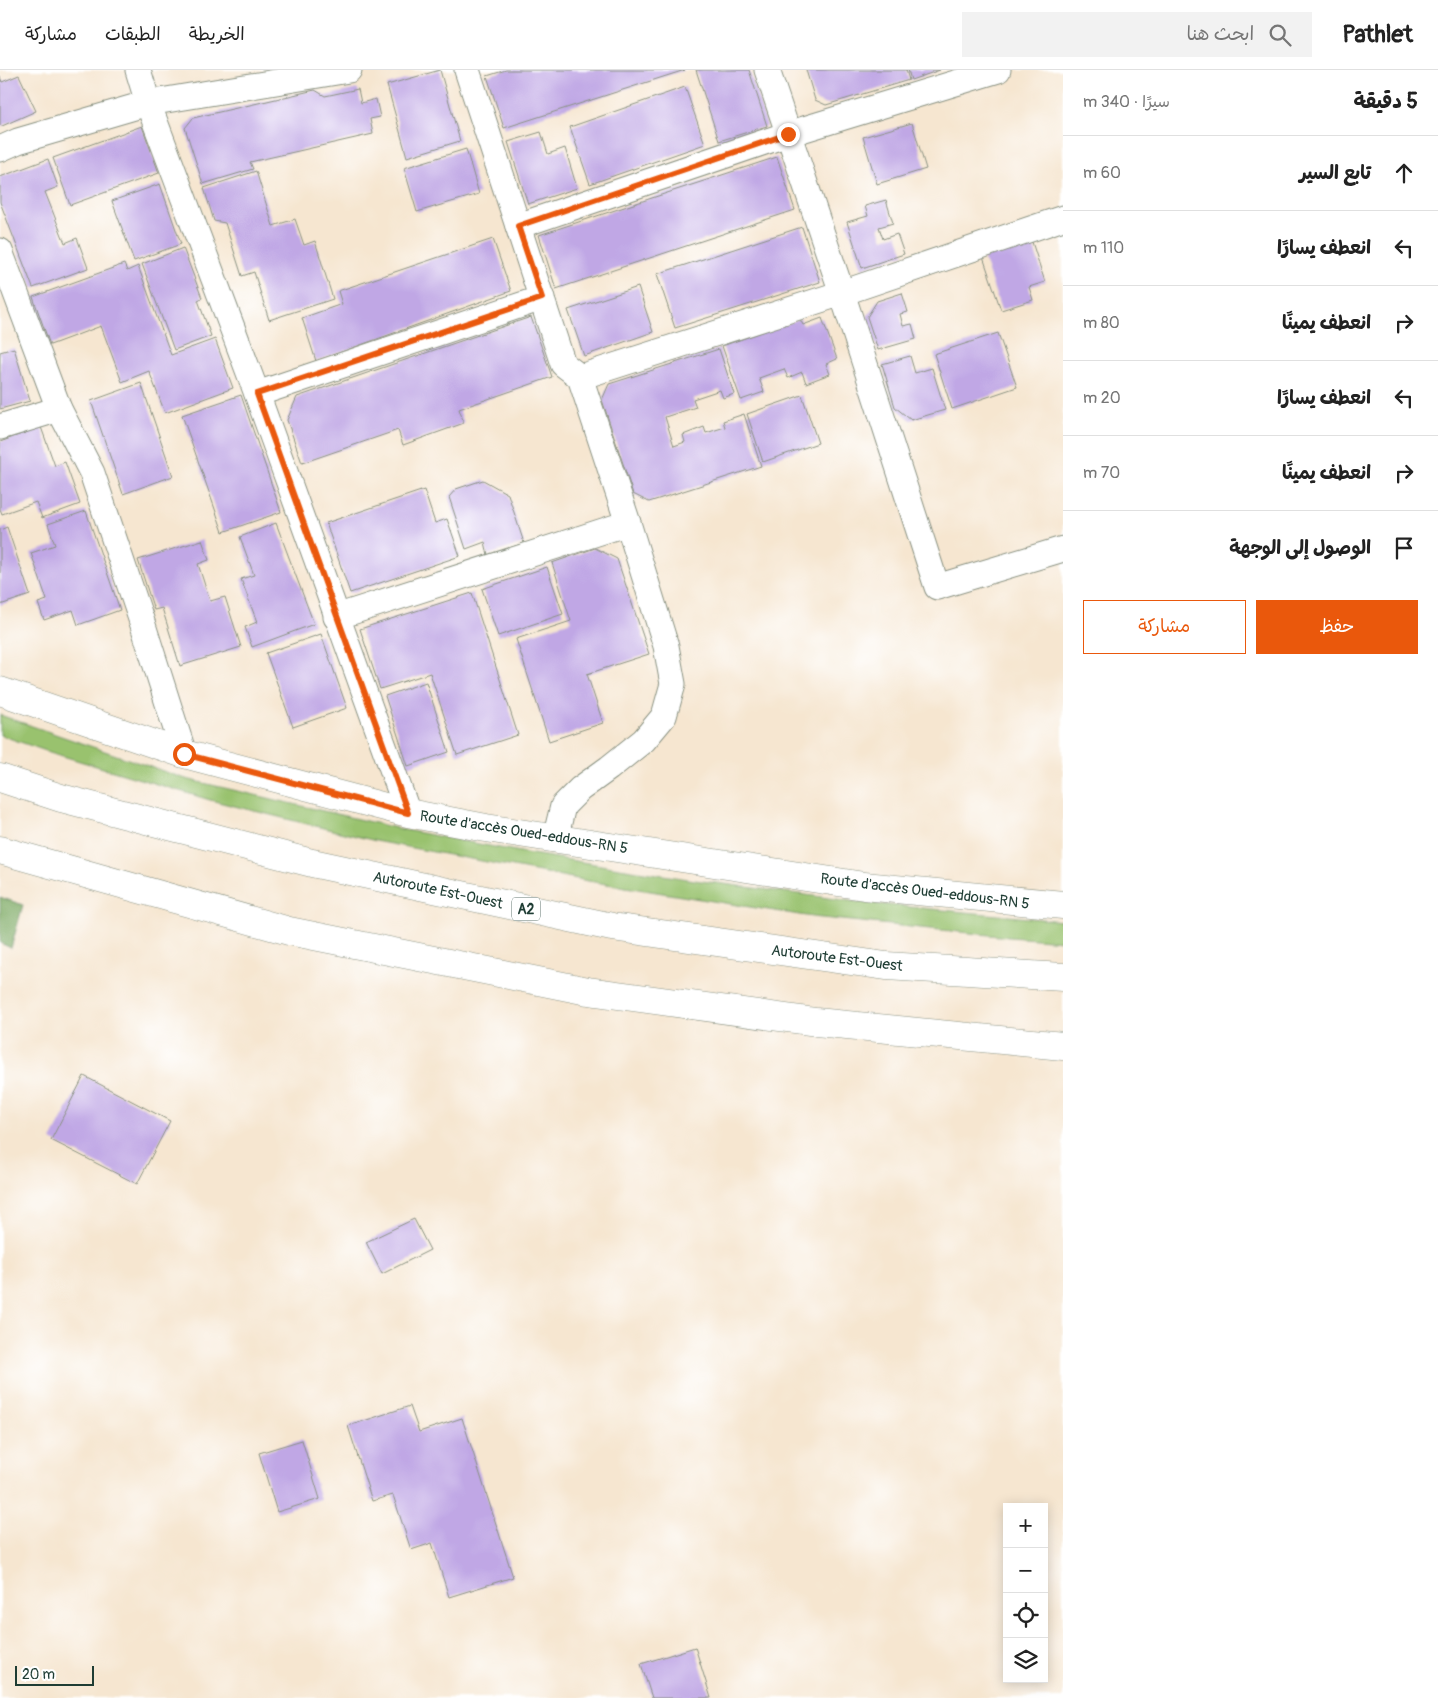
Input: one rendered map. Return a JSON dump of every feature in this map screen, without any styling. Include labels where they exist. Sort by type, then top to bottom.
[{"type":"main road","name":"Route d'accès Oued-eddous-RN 5","points":[[0,691],[184,754],[408,813],[555,839],[864,886],[1063,905]]},
{"type":"main road","name":"Autoroute Est-Ouest","points":[[0,778],[61,798],[312,863],[612,927],[886,966],[1063,977]]},
{"type":"main road","points":[[0,850],[289,931],[588,991],[816,1022],[1063,1046]]},
{"type":"street","points":[[138,70],[148,102],[257,394],[408,813]]},
{"type":"street","points":[[0,149],[18,141],[148,102],[349,70]]},
{"type":"street","points":[[467,70],[562,364],[580,377],[666,646],[673,684],[664,716],[644,740],[580,788],[563,806],[555,839]]},
{"type":"street","points":[[767,70],[938,587],[1063,548]]},
{"type":"street","points":[[518,226],[788,134],[998,70]]},
{"type":"street","points":[[580,377],[842,293],[1063,218]]},
{"type":"street","points":[[0,251],[59,409],[92,473],[184,754]]},
{"type":"street","points":[[257,394],[542,298]]},
{"type":"street","points":[[0,427],[59,409]]},
{"type":"street","points":[[336,617],[628,523]]},
{"type":"green space","points":[[0,715],[186,779],[405,830],[526,853],[694,880],[866,903],[1063,921],[1063,941],[812,917],[588,881],[380,842],[210,800],[46,751],[0,735]]},
{"type":"green space","points":[[0,897],[23,905],[11,948],[0,943]]},
{"type":"building","points":[[440,70],[460,141],[407,157],[387,85]]},
{"type":"building","points":[[506,70],[685,70],[504,128],[487,76]]},
{"type":"building","points":[[696,70],[749,70],[767,126],[719,141]]},
{"type":"building","points":[[806,70],[906,70],[909,80],[826,105],[815,100]]},
{"type":"building","points":[[908,70],[940,70],[911,80]]},
{"type":"building","points":[[19,75],[36,111],[2,126],[0,125],[0,77],[2,82]]},
{"type":"building","points":[[685,87],[705,144],[590,184],[570,127]]},
{"type":"building","points":[[358,89],[361,103],[376,99],[380,117],[370,119],[373,134],[250,162],[253,169],[203,184],[185,128],[193,118],[315,90],[325,96]]},
{"type":"building","points":[[912,123],[926,169],[877,184],[863,137]]},
{"type":"building","points":[[142,126],[159,173],[70,205],[53,158]]},
{"type":"building","points":[[541,132],[548,154],[565,148],[577,188],[528,204],[508,142]]},
{"type":"building","points":[[466,149],[479,194],[417,212],[404,168]]},
{"type":"building","points":[[777,157],[795,210],[556,289],[539,235]]},
{"type":"building","points":[[48,159],[58,187],[45,192],[65,243],[77,238],[88,268],[33,288],[0,202],[0,177]]},
{"type":"building","points":[[256,171],[273,226],[295,219],[304,245],[315,241],[333,299],[269,320],[254,272],[242,276],[225,223],[214,221],[204,188]]},
{"type":"building","points":[[160,184],[181,244],[134,261],[112,201]]},
{"type":"building","points":[[886,200],[893,223],[879,227],[883,239],[897,234],[904,254],[862,268],[847,222],[868,216],[865,206]]},
{"type":"building","points":[[802,227],[820,282],[675,328],[657,274]]},
{"type":"building","points":[[493,239],[511,291],[316,361],[302,318],[342,304],[338,291]]},
{"type":"building","points":[[1032,242],[1045,282],[1029,287],[1033,300],[1001,310],[983,257]]},
{"type":"building","points":[[183,248],[202,298],[198,300],[211,336],[174,350],[142,264]]},
{"type":"building","points":[[124,264],[127,271],[138,266],[171,355],[215,339],[233,388],[165,413],[149,371],[122,382],[101,326],[50,345],[33,297]]},
{"type":"building","points":[[638,287],[653,332],[584,356],[568,310]]},
{"type":"building","points":[[902,293],[908,312],[900,314],[903,326],[912,324],[916,339],[878,350],[867,317],[877,301]]},
{"type":"building","points":[[531,317],[552,377],[459,409],[464,423],[403,445],[398,430],[302,463],[287,420],[297,397]]},
{"type":"building","points":[[822,318],[837,359],[826,364],[830,374],[806,383],[802,372],[788,378],[784,369],[759,378],[764,392],[741,400],[722,346],[800,319],[803,325]]},
{"type":"building","points":[[998,333],[1017,387],[952,409],[934,354]]},
{"type":"building","points":[[14,348],[30,401],[0,409],[0,352]]},
{"type":"building","points":[[719,349],[734,394],[723,398],[720,390],[693,399],[696,407],[665,417],[674,446],[685,442],[683,435],[704,427],[706,433],[725,427],[723,421],[744,414],[761,466],[649,502],[633,494],[602,400],[609,384]]},
{"type":"building","points":[[910,356],[915,373],[932,368],[945,410],[911,420],[895,407],[882,364]]},
{"type":"building","points":[[141,383],[173,476],[123,494],[91,401]]},
{"type":"building","points":[[241,395],[281,512],[223,532],[182,415]]},
{"type":"building","points":[[802,395],[818,443],[763,462],[747,414]]},
{"type":"building","points":[[41,427],[55,466],[65,462],[80,504],[42,518],[36,502],[2,514],[0,509],[0,442]]},
{"type":"building","points":[[483,480],[508,494],[524,543],[488,555],[485,542],[466,549],[449,497],[456,489]]},
{"type":"building","points":[[424,490],[435,523],[447,519],[460,556],[350,593],[326,523]]},
{"type":"building","points":[[86,511],[120,610],[78,625],[73,610],[44,620],[38,603],[47,600],[31,553],[55,545],[48,524]]},
{"type":"building","points":[[276,523],[314,624],[252,647],[245,627],[257,622],[241,579],[254,575],[240,537]]},
{"type":"building","points":[[7,527],[30,595],[0,605],[0,530]]},
{"type":"building","points":[[202,540],[209,560],[198,564],[210,601],[225,597],[241,647],[180,666],[162,608],[154,610],[138,560]]},
{"type":"building","points":[[595,548],[617,559],[649,654],[587,674],[603,723],[549,741],[516,639],[571,621],[552,563]]},
{"type":"building","points":[[547,567],[563,614],[498,636],[482,589]]},
{"type":"building","points":[[472,593],[518,735],[457,755],[430,673],[380,689],[360,629]]},
{"type":"building","points":[[321,634],[347,708],[293,727],[266,653]]},
{"type":"building","points":[[426,682],[449,752],[408,766],[385,696]]},
{"type":"building","points":[[84,1076],[170,1121],[137,1184],[51,1140]]},
{"type":"building","points":[[414,1219],[430,1250],[382,1274],[366,1242]]},
{"type":"building","points":[[410,1406],[419,1432],[462,1418],[513,1577],[449,1597],[432,1543],[411,1550],[393,1495],[372,1501],[348,1426]]},
{"type":"building","points":[[302,1440],[320,1499],[277,1512],[259,1453]]},
{"type":"building","points":[[695,1647],[711,1698],[652,1698],[641,1664]]},
{"type":"route","points":[[184,754],[408,813],[257,394],[542,298],[518,226],[788,134]]}]
